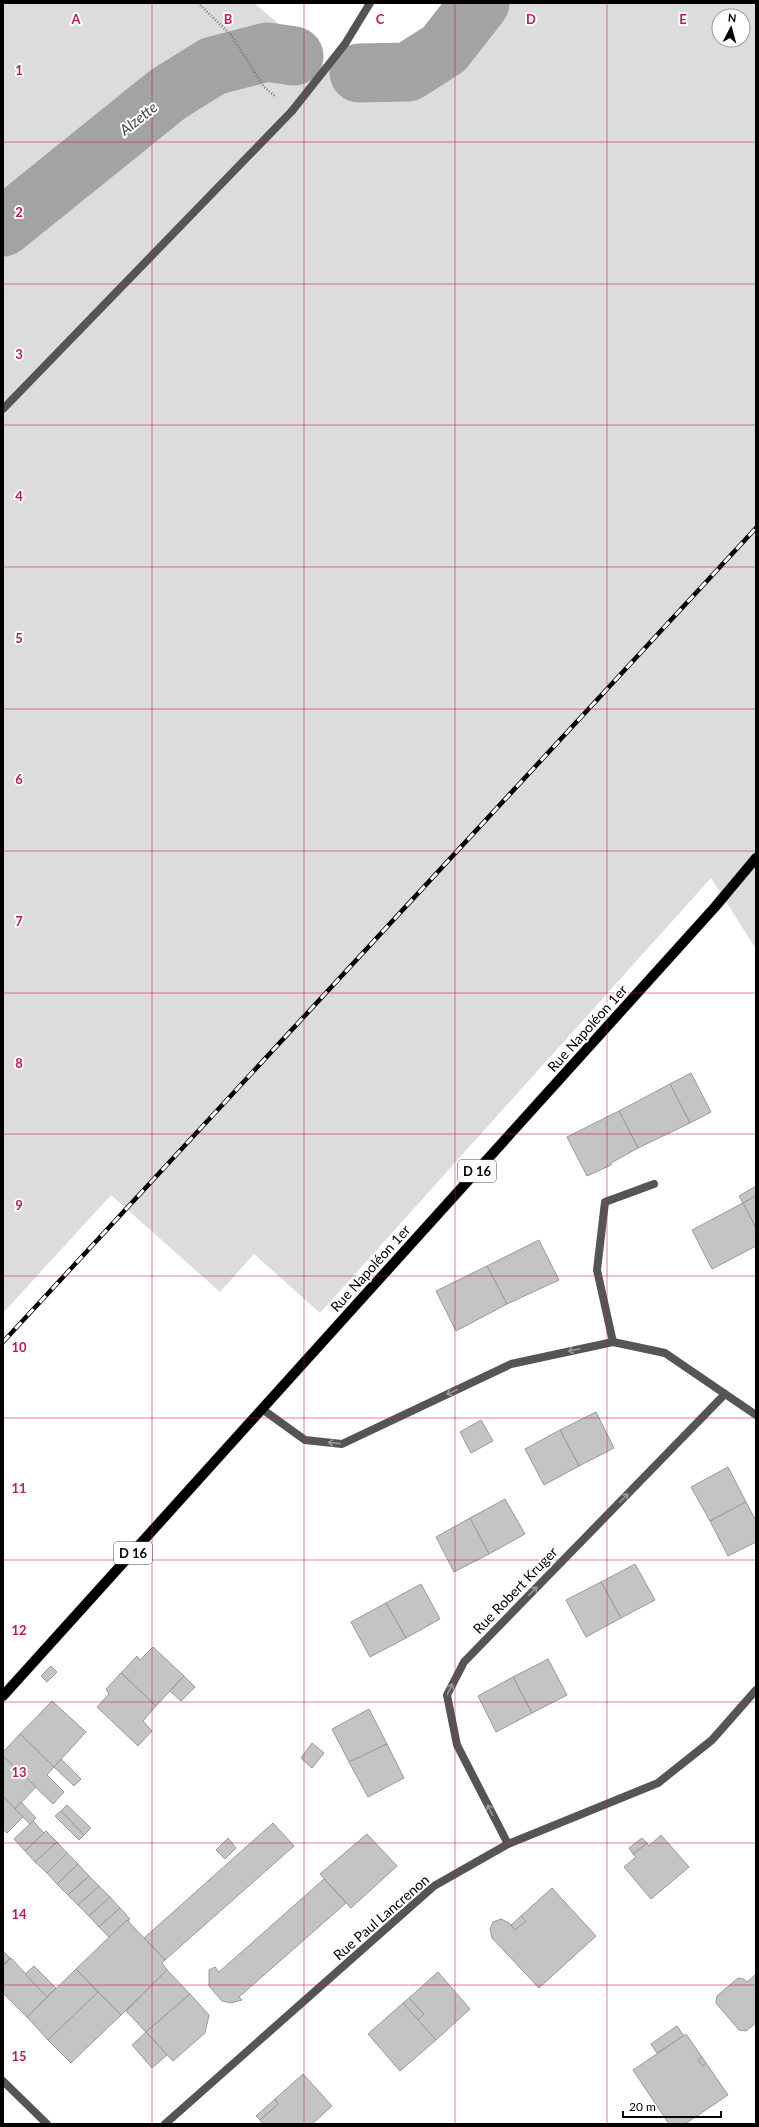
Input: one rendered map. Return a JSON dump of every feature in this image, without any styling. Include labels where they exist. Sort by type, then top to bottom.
[{"type":"main road","name":"Rue Napoléon 1er","points":[[3,1696],[715,907],[756,858]]},
{"type":"street","points":[[3,409],[292,111],[345,44],[370,3]]},
{"type":"street","points":[[612,1342],[597,1270],[605,1202],[654,1184]]},
{"type":"street","points":[[262,1409],[305,1440],[342,1444],[511,1364],[612,1342],[665,1353],[756,1415]]},
{"type":"street","name":"Rue Robert Kruger","points":[[508,1844],[457,1745],[447,1695],[464,1662],[725,1394]]},
{"type":"street","name":"Rue Paul Lancrenon","points":[[166,2124],[434,1886],[508,1844],[658,1783],[712,1740],[756,1690]]},
{"type":"street","points":[[3,2081],[47,2124]]},
{"type":"path","points":[[198,3],[231,35],[264,87]]},
{"type":"shaded area","points":[[3,3],[254,3],[300,42],[295,56],[359,73],[408,72],[444,49],[480,3],[756,3],[756,949],[711,878],[320,1313],[254,1254],[220,1292],[111,1195],[3,1313]]},
{"type":"building","points":[[691,1073],[711,1112],[690,1123],[670,1084]]},
{"type":"building","points":[[670,1084],[690,1123],[638,1148],[619,1111]]},
{"type":"building","points":[[619,1111],[638,1148],[611,1163],[611,1165],[587,1176],[567,1137]]},
{"type":"building","points":[[756,1186],[756,1196],[743,1203],[739,1196]]},
{"type":"building","points":[[756,1196],[756,1228],[743,1203]]},
{"type":"building","points":[[743,1203],[756,1228],[756,1246],[712,1269],[692,1230]]},
{"type":"building","points":[[539,1240],[559,1280],[507,1304],[487,1266]]},
{"type":"building","points":[[487,1266],[507,1304],[456,1331],[436,1291]]},
{"type":"building","points":[[596,1412],[614,1448],[579,1466],[560,1430]]},
{"type":"building","points":[[481,1420],[493,1441],[471,1453],[460,1432]]},
{"type":"building","points":[[560,1430],[579,1466],[544,1485],[525,1449]]},
{"type":"building","points":[[728,1467],[746,1502],[710,1521],[691,1487]]},
{"type":"building","points":[[505,1499],[525,1534],[489,1554],[470,1518]]},
{"type":"building","points":[[746,1502],[756,1521],[756,1542],[728,1556],[710,1521]]},
{"type":"building","points":[[470,1518],[489,1554],[454,1572],[436,1537]]},
{"type":"building","points":[[635,1564],[655,1600],[621,1618],[601,1582]]},
{"type":"building","points":[[601,1582],[621,1618],[586,1637],[566,1600]]},
{"type":"building","points":[[421,1584],[440,1619],[406,1638],[386,1603]]},
{"type":"building","points":[[386,1603],[406,1638],[370,1657],[351,1622]]},
{"type":"building","points":[[153,1647],[184,1676],[156,1706],[121,1673],[137,1656],[140,1660]]},
{"type":"building","points":[[548,1659],[567,1695],[532,1713],[513,1677]]},
{"type":"building","points":[[51,1666],[57,1672],[47,1682],[41,1676]]},
{"type":"building","points":[[121,1673],[156,1706],[143,1721],[152,1731],[138,1746],[97,1707],[109,1694],[106,1689]]},
{"type":"building","points":[[184,1676],[195,1687],[181,1701],[170,1691]]},
{"type":"building","points":[[513,1677],[532,1713],[496,1732],[478,1696]]},
{"type":"building","points":[[52,1701],[86,1732],[54,1767],[20,1734]]},
{"type":"building","points":[[369,1709],[387,1744],[349,1762],[332,1729]]},
{"type":"building","points":[[20,1734],[54,1767],[47,1775],[64,1792],[53,1804],[3,1756],[3,1752]]},
{"type":"building","points":[[312,1743],[324,1753],[312,1768],[301,1758]]},
{"type":"building","points":[[387,1744],[404,1778],[368,1797],[349,1762]]},
{"type":"building","points":[[3,1756],[36,1787],[15,1809],[3,1796]]},
{"type":"building","points":[[61,1759],[81,1779],[74,1786],[54,1767]]},
{"type":"building","points":[[3,1796],[23,1817],[7,1833],[3,1829]]},
{"type":"building","points":[[21,1802],[36,1818],[30,1824],[15,1809]]},
{"type":"building","points":[[67,1805],[91,1828],[84,1835],[61,1811]]},
{"type":"building","points":[[61,1811],[84,1835],[79,1840],[55,1816]]},
{"type":"building","points":[[33,1821],[44,1833],[25,1851],[14,1839]]},
{"type":"building","points":[[273,1823],[294,1846],[165,1960],[144,1938]]},
{"type":"building","points":[[46,1831],[57,1842],[35,1862],[25,1851]]},
{"type":"building","points":[[367,1834],[397,1866],[351,1908],[320,1874]]},
{"type":"building","points":[[661,1835],[689,1867],[651,1899],[624,1867],[636,1857],[633,1854],[647,1843],[649,1846]]},
{"type":"building","points":[[228,1838],[236,1848],[225,1859],[216,1850]]},
{"type":"building","points":[[642,1838],[647,1843],[633,1854],[629,1848]]},
{"type":"building","points":[[57,1842],[67,1853],[47,1873],[35,1862]]},
{"type":"building","points":[[67,1853],[78,1864],[57,1884],[47,1873]]},
{"type":"building","points":[[78,1864],[89,1876],[68,1895],[57,1884]]},
{"type":"building","points":[[89,1876],[99,1886],[78,1905],[68,1895]]},
{"type":"building","points":[[324,1879],[346,1903],[239,1997],[242,2000],[231,2003],[222,2001],[209,1986],[209,1970],[215,1967],[219,1972]]},
{"type":"building","points":[[99,1886],[110,1897],[89,1916],[78,1905]]},
{"type":"building","points":[[552,1888],[596,1936],[539,1988],[492,1938],[490,1929],[493,1922],[501,1919],[509,1923],[515,1930],[526,1921],[521,1916]]},
{"type":"building","points":[[110,1897],[120,1908],[99,1927],[89,1916]]},
{"type":"building","points":[[120,1908],[130,1919],[109,1937],[99,1927]]},
{"type":"building","points":[[521,1916],[526,1921],[515,1930],[511,1925]]},
{"type":"building","points":[[127,1920],[165,1960],[162,1963],[167,1970],[121,2015],[76,1969]]},
{"type":"building","points":[[3,1951],[10,1958],[3,1965]]},
{"type":"building","points":[[11,1958],[47,1997],[27,2017],[3,1993],[3,1966]]},
{"type":"building","points":[[34,1966],[56,1988],[47,1997],[25,1974]]},
{"type":"building","points":[[76,1969],[98,1992],[48,2040],[27,2017]]},
{"type":"building","points":[[167,1970],[190,1994],[146,2032],[126,2011]]},
{"type":"building","points":[[438,1972],[470,2009],[436,2040],[418,2020],[424,2014],[409,1998]]},
{"type":"building","points":[[756,1974],[756,2023],[746,2031],[739,2030],[716,2003],[717,1996],[738,1978],[744,1979],[747,1982]]},
{"type":"building","points":[[98,1992],[121,2015],[71,2063],[48,2040]]},
{"type":"building","points":[[190,1994],[209,2015],[205,2033],[173,2061],[146,2032]]},
{"type":"building","points":[[409,1998],[424,2014],[418,2020],[403,2003]]},
{"type":"building","points":[[403,2003],[436,2040],[400,2071],[368,2034]]},
{"type":"building","points":[[677,2026],[684,2036],[657,2053],[651,2044]]},
{"type":"building","points":[[146,2032],[167,2055],[152,2068],[132,2045]]},
{"type":"building","points":[[686,2034],[702,2057],[698,2060],[703,2066],[706,2063],[728,2095],[685,2124],[669,2124],[633,2070]]},
{"type":"building","points":[[702,2057],[706,2063],[703,2066],[698,2060]]},
{"type":"building","points":[[303,2074],[332,2106],[312,2124],[263,2124],[260,2120],[278,2104],[275,2099]]},
{"type":"building","points":[[275,2099],[278,2104],[260,2120],[256,2116]]},
{"type":"waterway","name":"Alzette","points":[[359,73],[408,72],[444,49],[480,3]]},
{"type":"waterway","name":"Alzette","points":[[3,227],[168,94],[213,66],[267,52],[294,56]]},
{"type":"railway","points":[[3,1342],[756,528]]}]
